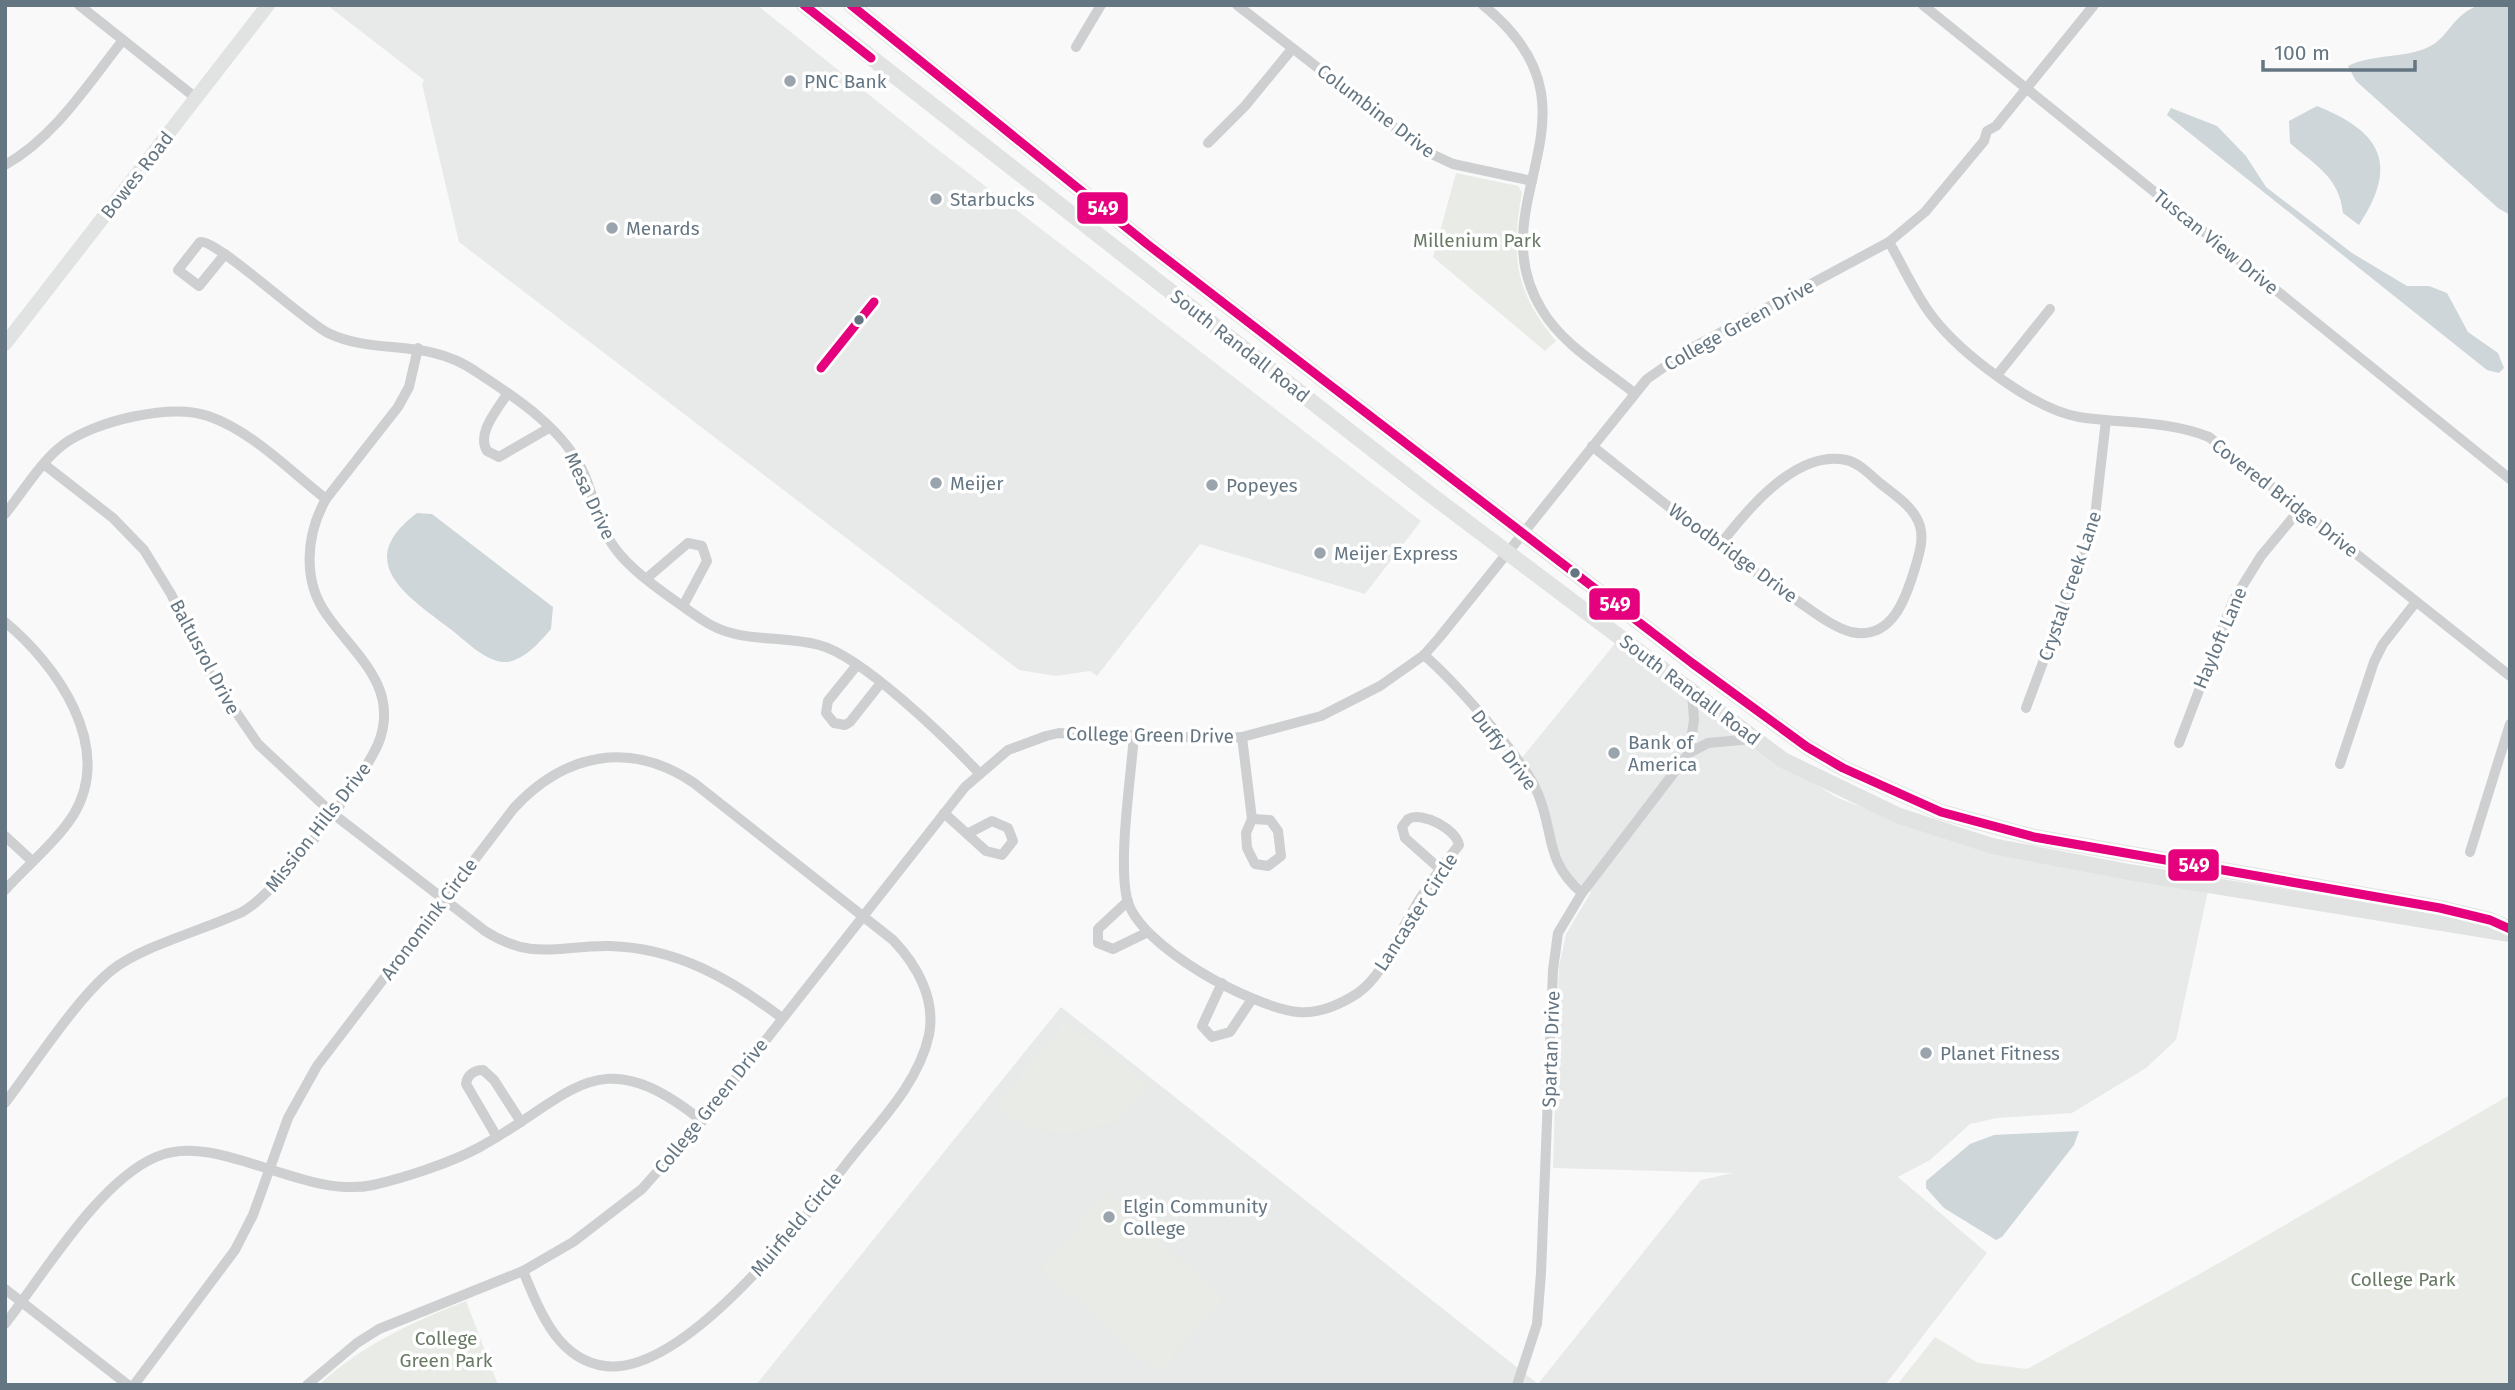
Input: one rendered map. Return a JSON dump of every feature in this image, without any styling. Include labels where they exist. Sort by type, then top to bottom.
[{"type":"main road","name":"Bowes Road","points":[[5,344],[268,5]]},
{"type":"main road","name":"South Randall Road","points":[[804,5],[1368,446],[1783,760],[1867,803],[1928,827],[1992,846],[2085,864],[2510,931]]},
{"type":"main road","name":"South Randall Road","points":[[851,5],[1147,244],[1692,663],[1807,747],[1877,785],[1941,812],[2080,847],[2440,908],[2490,920],[2510,931]]},
{"type":"street","points":[[79,5],[196,97]]},
{"type":"street","points":[[1076,47],[1101,5]]},
{"type":"street","name":"Columbine Drive","points":[[1237,5],[1437,158],[1532,181]]},
{"type":"street","points":[[1483,5],[1517,37],[1536,71],[1542,95],[1543,131],[1522,240],[1532,291],[1557,330],[1633,392]]},
{"type":"street","name":"Tuscan View Drive","points":[[1923,5],[2510,479]]},
{"type":"street","name":"College Green Drive","points":[[307,1385],[348,1350],[379,1329],[523,1271],[573,1242],[642,1189],[702,1121],[944,813],[979,773],[1008,750],[1059,733],[1242,737],[1321,716],[1380,686],[1424,655],[1510,553],[1633,392],[1665,365],[1690,349],[1889,242],[1925,212],[1984,141],[1994,136],[1996,126],[2094,5]]},
{"type":"street","points":[[5,165],[34,145],[60,120],[123,40]]},
{"type":"street","points":[[1208,143],[1245,106],[1292,49]]},
{"type":"street","name":"Mesa Drive","points":[[225,254],[199,286],[178,270],[200,242],[211,242],[313,325],[330,334],[355,341],[418,348],[461,362],[549,428],[576,458],[613,546],[647,578],[721,631],[739,637],[820,645],[857,665],[932,726],[979,773]]},
{"type":"street","name":"Covered Bridge Drive","points":[[1889,242],[1930,314],[1961,346],[2042,405],[2076,416],[2172,425],[2209,438],[2510,676]]},
{"type":"street","points":[[1998,374],[2050,309]]},
{"type":"street","name":"Mission Hills Drive","points":[[5,1103],[109,972],[138,954],[194,934],[257,902],[368,766],[386,718],[382,693],[374,676],[325,613],[312,581],[309,558],[311,537],[316,516],[326,499],[398,407],[409,387],[418,348]]},
{"type":"street","points":[[507,394],[486,429],[482,440],[486,451],[499,457],[549,428]]},
{"type":"street","points":[[5,514],[64,444],[95,429],[170,411],[196,413],[239,432],[326,499]]},
{"type":"street","name":"Crystal Creek Lane","points":[[2026,708],[2094,525],[2106,420]]},
{"type":"street","name":"Woodbridge Drive","points":[[1592,446],[1720,545],[1780,590],[1837,626],[1859,632],[1884,625],[1895,616],[1907,594],[1922,539],[1921,529],[1908,506],[1857,464],[1835,459],[1819,461],[1771,487],[1746,510],[1720,545]]},
{"type":"street","name":"Baltusrol Drive","points":[[45,465],[113,518],[144,550],[163,579],[209,674],[240,722],[279,766],[332,813],[485,931],[514,946],[547,951],[623,947],[684,960],[731,981],[782,1018]]},
{"type":"street","name":"Hayloft Lane","points":[[2179,743],[2233,601],[2261,556],[2300,509]]},
{"type":"street","points":[[647,578],[688,543],[702,547],[707,561],[683,606]]},
{"type":"street","points":[[2340,764],[2374,662],[2383,644],[2416,602]]},
{"type":"street","points":[[5,622],[34,648],[54,671],[70,699],[83,735],[87,767],[84,791],[72,816],[5,890]]},
{"type":"street","name":"Duffy Drive","points":[[1424,655],[1506,746],[1535,787],[1555,861],[1565,878],[1582,893]]},
{"type":"street","points":[[857,665],[828,701],[826,713],[834,723],[845,725],[850,722],[880,684]]},
{"type":"street","name":"Spartan Drive","points":[[1517,1385],[1536,1324],[1541,1273],[1553,970],[1558,933],[1582,893],[1689,753],[1694,720],[1692,692]]},
{"type":"street","points":[[2470,852],[2510,724]]},
{"type":"street","name":"Lancaster Circle","points":[[1134,735],[1125,871],[1128,901],[1146,933],[1165,950],[1252,999],[1288,1010],[1310,1012],[1332,1007],[1360,991],[1378,973],[1440,869],[1459,845],[1456,836],[1421,817],[1412,816],[1405,822],[1405,838],[1440,869]]},
{"type":"street","points":[[1242,737],[1252,819],[1246,833],[1251,859],[1262,866],[1274,864],[1282,850],[1278,831],[1270,820],[1252,819]]},
{"type":"street","points":[[1689,753],[1708,743],[1752,739]]},
{"type":"street","name":"Aronomink Circle","points":[[134,1385],[235,1250],[253,1216],[284,1128],[307,1082],[514,808],[537,785],[586,760],[613,756],[656,764],[684,776],[863,916]]},
{"type":"street","points":[[944,813],[967,834]]},
{"type":"street","points":[[5,836],[32,861]]},
{"type":"street","points":[[1128,901],[1098,929],[1098,943],[1113,949],[1146,933]]},
{"type":"street","name":"Muirfield Circle","points":[[523,1271],[557,1339],[580,1358],[613,1366],[640,1361],[666,1348],[729,1299],[756,1273],[785,1242],[901,1095],[923,1056],[931,1020],[921,979],[902,950],[863,916]]},
{"type":"street","points":[[1222,983],[1202,1026],[1212,1037],[1230,1032],[1252,999]]},
{"type":"street","points":[[496,1137],[466,1084],[470,1075],[478,1070],[488,1073],[521,1122]]},
{"type":"street","points":[[5,1324],[117,1181],[137,1166],[159,1155],[183,1151],[231,1158],[339,1187],[375,1185],[454,1158],[496,1137],[566,1091],[609,1079],[631,1080],[656,1088],[702,1121]]},
{"type":"street","points":[[5,1289],[128,1385]]},
{"type":"shaded area","points":[[327,5],[757,5],[928,142],[1421,521],[1365,594],[1200,544],[1097,676],[1090,671],[1056,676],[1019,670],[459,242],[422,84],[424,80]]},
{"type":"shaded area","points":[[2480,5],[2510,5],[2510,215],[2498,208],[2356,81],[2348,66],[2369,59],[2425,49],[2440,39],[2465,13]]},
{"type":"shaded area","points":[[2317,106],[2357,127],[2369,139],[2377,153],[2380,168],[2378,185],[2359,225],[2343,213],[2337,190],[2325,173],[2290,143],[2289,121]]},
{"type":"shaded area","points":[[2171,108],[2217,126],[2246,156],[2266,187],[2352,253],[2407,286],[2429,286],[2447,293],[2468,332],[2498,353],[2504,368],[2499,373],[2487,370],[2167,115]]},
{"type":"shaded area","points":[[417,513],[432,514],[553,607],[551,629],[530,651],[517,659],[503,662],[488,657],[403,590],[393,577],[387,562],[389,547],[398,531]]},
{"type":"shaded area","points":[[1617,641],[1751,746],[1838,798],[1938,836],[2208,891],[2176,1040],[2146,1068],[2072,1113],[1997,1118],[1970,1124],[1930,1160],[1898,1177],[1987,1253],[1885,1385],[756,1385],[1061,1007],[1538,1384],[1701,1180],[1733,1173],[1553,1168],[1559,967],[1566,934],[1591,892],[1566,873],[1521,759]]},
{"type":"shaded area","points":[[2079,1131],[2074,1145],[2002,1237],[1996,1240],[1944,1208],[1926,1188],[1926,1181],[1970,1144],[1994,1135]]},
{"type":"green space","name":"Millenium Park","points":[[1456,173],[1518,186],[1522,192],[1517,235],[1519,271],[1531,305],[1556,341],[1545,351],[1433,257]]},
{"type":"green space","points":[[1065,1021],[1152,1087],[1115,1122],[1067,1134],[1029,1128],[995,1107]]},
{"type":"green space","name":"College Park","points":[[2510,1095],[2510,1385],[1897,1385],[1935,1337],[1978,1363],[2027,1369],[2212,1267]]},
{"type":"green space","points":[[1106,1194],[1224,1299],[1158,1373],[1040,1268]]},
{"type":"green space","name":"College Green Park","points":[[466,1301],[498,1385],[319,1385],[370,1346]]},
{"type":"transit line","name":"549","points":[[804,5],[871,58]]},
{"type":"transit line","name":"549","points":[[851,5],[1147,244],[1322,379],[1692,663],[1807,747],[1843,768],[1941,812],[2034,837],[2440,908],[2490,920],[2510,929]]},
{"type":"transit line","name":"549","points":[[821,368],[874,302]]},
{"type":"place","name":"PNC Bank","points":[[790,81]]},
{"type":"place","name":"Starbucks","points":[[936,199]]},
{"type":"place","name":"Menards","points":[[612,228]]},
{"type":"place","name":"Meijer","points":[[936,483]]},
{"type":"place","name":"Popeyes","points":[[1212,485]]},
{"type":"place","name":"Meijer Express","points":[[1320,553]]},
{"type":"place","name":"Bank of America","points":[[1614,753]]},
{"type":"place","name":"Planet Fitness","points":[[1926,1053]]},
{"type":"place","name":"Elgin Community College","points":[[1109,1217]]}]
